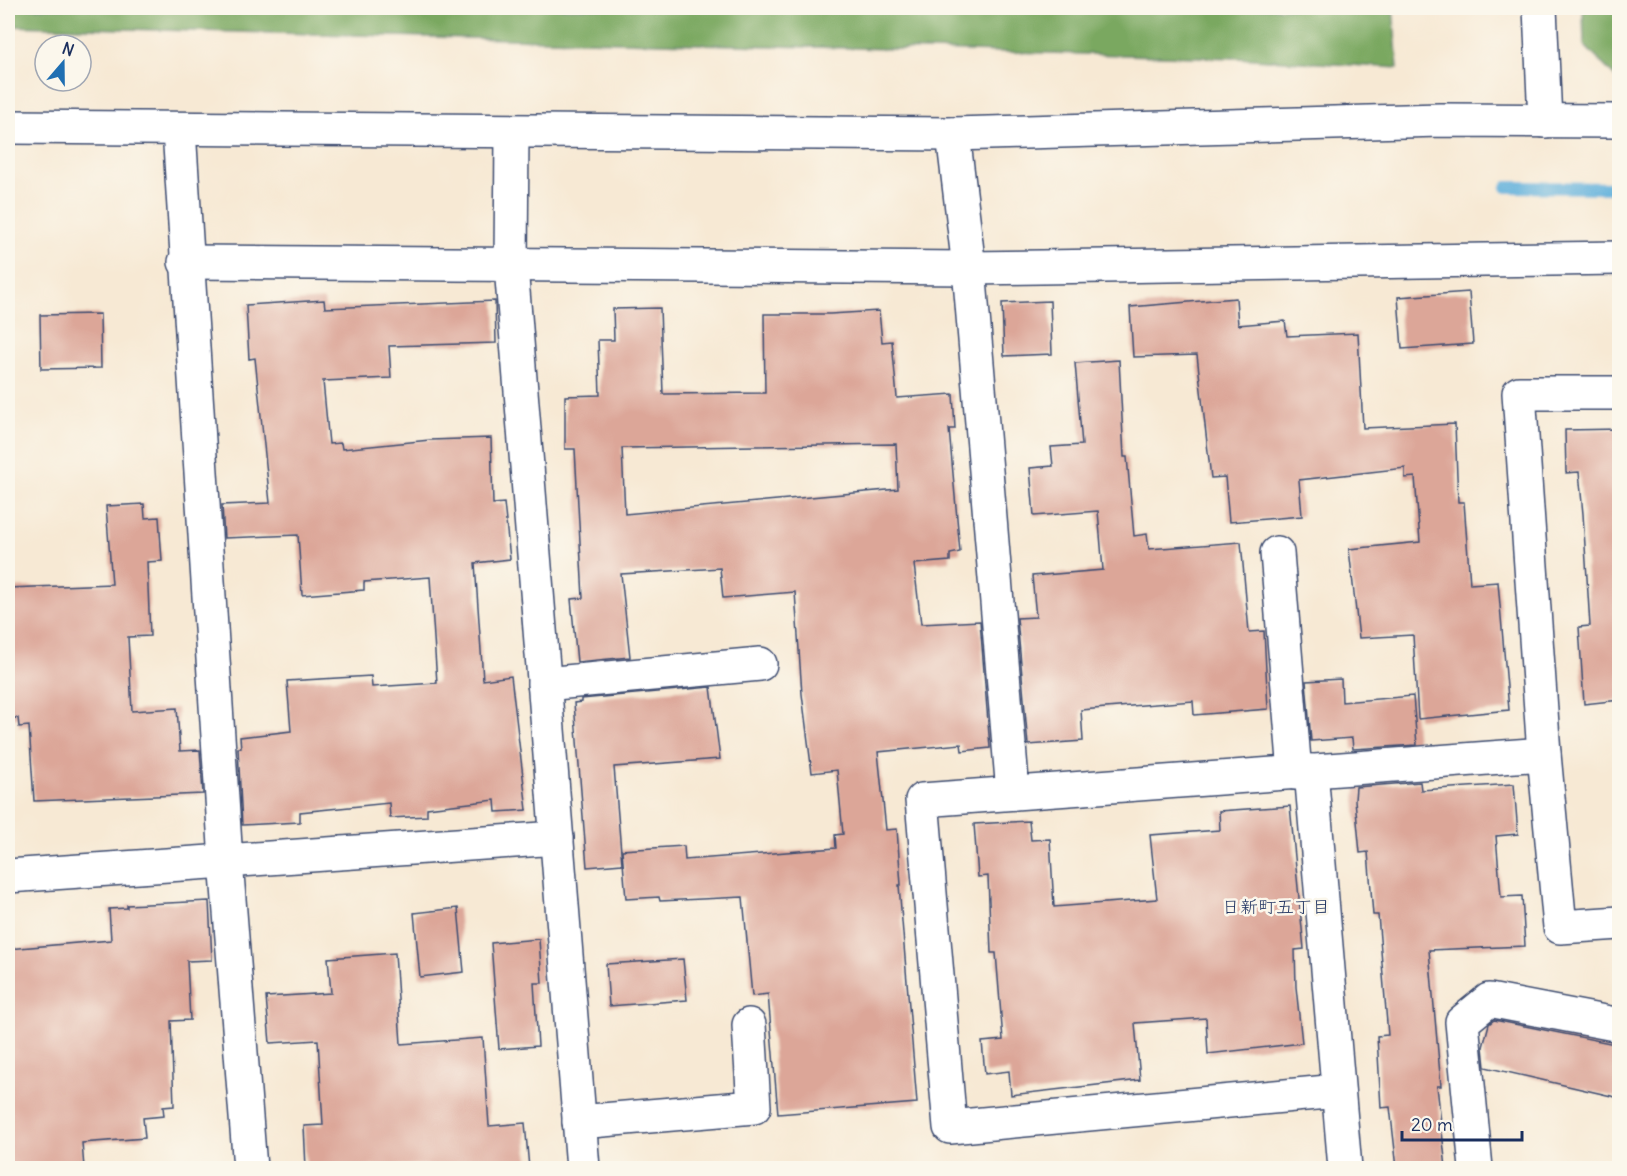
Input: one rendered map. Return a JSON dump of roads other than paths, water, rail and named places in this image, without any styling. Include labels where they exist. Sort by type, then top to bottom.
[{"type":"street","points":[[1540,8],[1545,121]]},
{"type":"street","points":[[8,127],[953,134],[1440,120],[1620,121]]},
{"type":"street","points":[[179,130],[226,861],[249,1168]]},
{"type":"street","points":[[512,132],[511,266],[583,1168]]},
{"type":"street","points":[[953,134],[969,268],[1013,793]]},
{"type":"street","points":[[186,262],[969,268],[1620,258]]},
{"type":"street","points":[[1620,393],[1519,393],[1544,754],[1560,927],[1620,923]]},
{"type":"street","points":[[1277,553],[1345,1168]]},
{"type":"street","points":[[544,684],[760,663]]},
{"type":"street","points":[[1338,1091],[950,1127],[922,800],[1544,754]]},
{"type":"street","points":[[8,876],[557,838]]},
{"type":"street","points":[[1476,1168],[1462,1022],[1489,1000],[1620,1025]]},
{"type":"street","points":[[579,1122],[754,1107],[749,1025]]},
{"type":"waterway","points":[[1507,187],[1620,188]]},
{"type":"district","name":"日新町五丁目","points":[[1276,906]]}]
